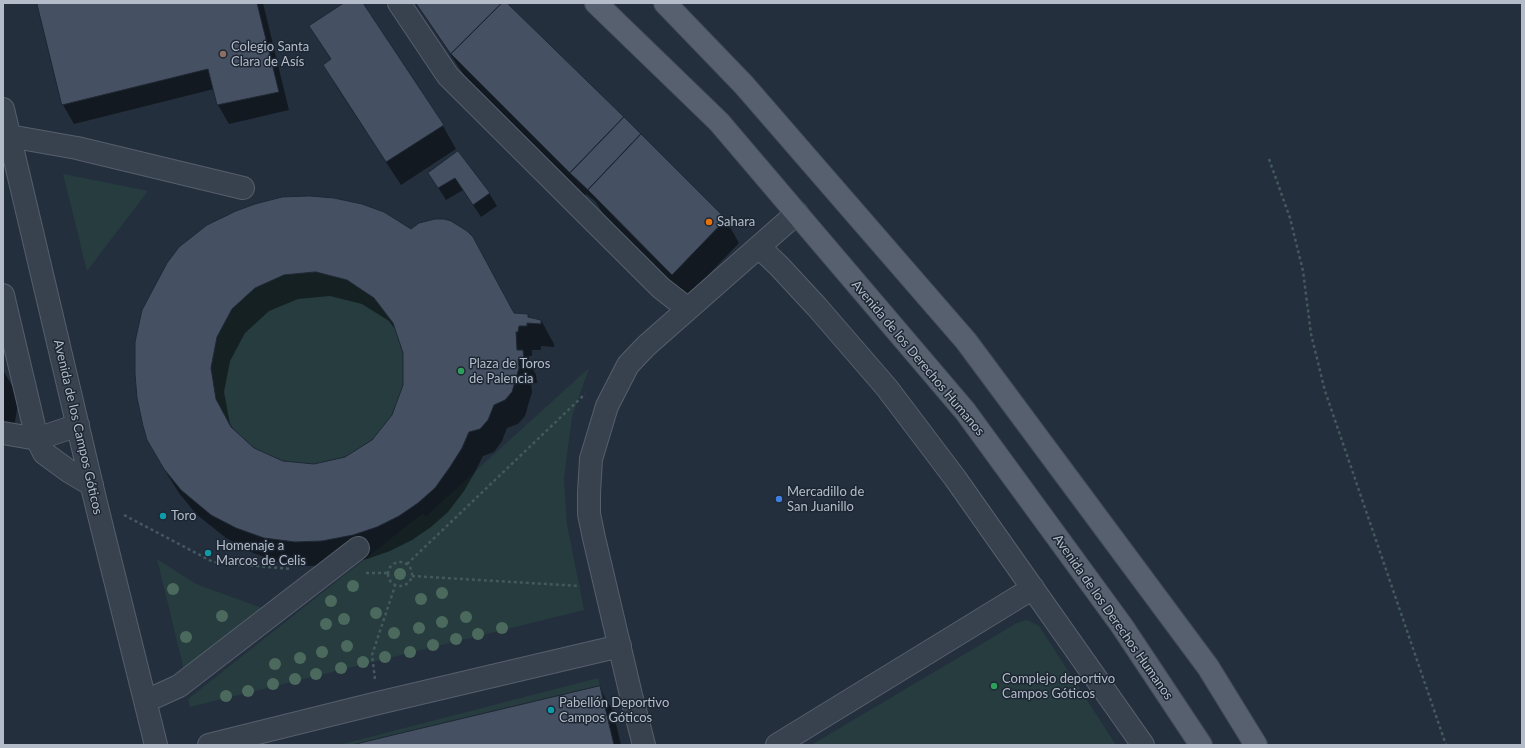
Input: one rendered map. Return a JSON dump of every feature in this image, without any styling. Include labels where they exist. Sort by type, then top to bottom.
[{"type":"main road","name":"Avenida de los Derechos Humanos","points":[[596,3],[719,122],[965,411],[1122,626],[1201,745]]},
{"type":"main road","points":[[665,3],[744,85],[966,341],[1208,667],[1256,745]]},
{"type":"street","points":[[399,3],[448,76],[655,283],[688,309]]},
{"type":"street","name":"Avenida de los Campos Góticos","points":[[3,112],[93,492],[156,745]]},
{"type":"street","points":[[9,136],[77,148],[243,188]]},
{"type":"street","points":[[644,745],[589,514],[591,459],[598,432],[606,406],[628,365],[646,346],[798,213]]},
{"type":"street","points":[[760,247],[817,307],[887,388],[955,478],[1034,588],[1142,745]]},
{"type":"street","points":[[3,295],[37,439],[44,452],[93,492]]},
{"type":"street","points":[[3,432],[37,439],[78,425]]},
{"type":"street","points":[[146,701],[179,686],[358,548]]},
{"type":"street","points":[[777,745],[1034,588]]},
{"type":"street","points":[[209,745],[378,703],[620,646]]},
{"type":"path","points":[[1269,159],[1290,218],[1303,271],[1311,334],[1325,391],[1446,745]]},
{"type":"path","points":[[407,564],[586,393]]},
{"type":"path","points":[[93,492],[213,562],[327,572]]},
{"type":"path","points":[[401,562],[407,564],[411,569],[411,581],[407,585],[401,587],[395,586],[388,579],[387,573],[390,567],[395,563],[401,562]]},
{"type":"path","points":[[365,573],[387,573]]},
{"type":"path","points":[[412,576],[606,588]]},
{"type":"path","points":[[378,703],[372,655],[395,586]]},
{"type":"green space","points":[[63,174],[148,191],[87,271]]},
{"type":"green space","points":[[308,272],[327,274],[345,280],[369,294],[376,300],[382,307],[396,331],[402,349],[404,368],[402,387],[396,405],[382,429],[376,436],[369,442],[345,456],[327,462],[308,464],[289,462],[271,456],[247,442],[240,436],[234,429],[220,405],[214,387],[212,368],[214,349],[220,331],[234,307],[240,300],[247,294],[271,280],[289,274]]},
{"type":"green space","points":[[589,368],[572,417],[564,478],[567,525],[584,610],[190,707],[188,699],[423,513],[426,516]]},
{"type":"green space","points":[[157,559],[196,584],[262,608],[184,670]]},
{"type":"green space","name":"Complejo deportivo Campos Góticos","points":[[1027,620],[1039,626],[1116,745],[811,745],[1017,623]]},
{"type":"green space","name":"Pabellón Deportivo Campos Góticos","points":[[598,678],[614,745],[339,745]]},
{"type":"building","points":[[37,3],[257,3],[279,92],[217,105],[208,69],[62,105]]},
{"type":"building","points":[[344,3],[363,3],[444,125],[386,162],[323,65],[331,59],[309,26]]},
{"type":"building","points":[[416,3],[502,3],[451,54]]},
{"type":"building","points":[[502,3],[507,3],[624,117],[570,173],[451,54]]},
{"type":"building","points":[[624,117],[641,134],[588,190],[570,173]]},
{"type":"building","points":[[641,134],[726,219],[672,275],[588,190]]},
{"type":"building","points":[[458,151],[490,193],[473,205],[455,178],[438,188],[428,173]]},
{"type":"building","name":"Plaza de Toros de Palencia","points":[[310,196],[334,198],[362,204],[384,212],[411,229],[419,223],[435,219],[451,221],[467,231],[473,237],[514,313],[528,314],[528,317],[541,320],[541,324],[527,323],[527,326],[519,326],[518,332],[516,332],[517,350],[523,350],[524,359],[518,359],[519,368],[512,392],[505,400],[494,405],[488,420],[480,429],[469,432],[462,448],[435,488],[418,503],[399,516],[377,527],[353,535],[322,541],[295,542],[264,538],[236,528],[211,515],[181,490],[164,469],[147,440],[137,398],[135,342],[142,310],[167,263],[179,247],[207,225],[236,211],[282,197]],"holes":[[[316,272],[347,280],[374,298],[393,323],[403,353],[403,385],[392,415],[372,440],[345,457],[314,464],[283,461],[254,448],[231,427],[216,399],[211,368],[217,337],[232,309],[255,288],[284,275]]]},
{"type":"building","name":"Pabellón Deportivo Campos Góticos","points":[[600,686],[614,745],[352,745],[393,735]]},
{"type":"place","name":"Colegio Santa Clara de Asís","points":[[223,54]]},
{"type":"place","name":"Sahara","points":[[709,222]]},
{"type":"place","name":"Plaza de Toros de Palencia","points":[[461,371]]},
{"type":"place","name":"Mercadillo de San Juanillo","points":[[779,499]]},
{"type":"place","name":"Toro","points":[[163,516]]},
{"type":"place","name":"Homenaje a Marcos de Celis","points":[[208,553]]},
{"type":"place","name":"Complejo deportivo Campos Góticos","points":[[994,686]]},
{"type":"place","name":"Pabellón Deportivo Campos Góticos","points":[[551,710]]}]
